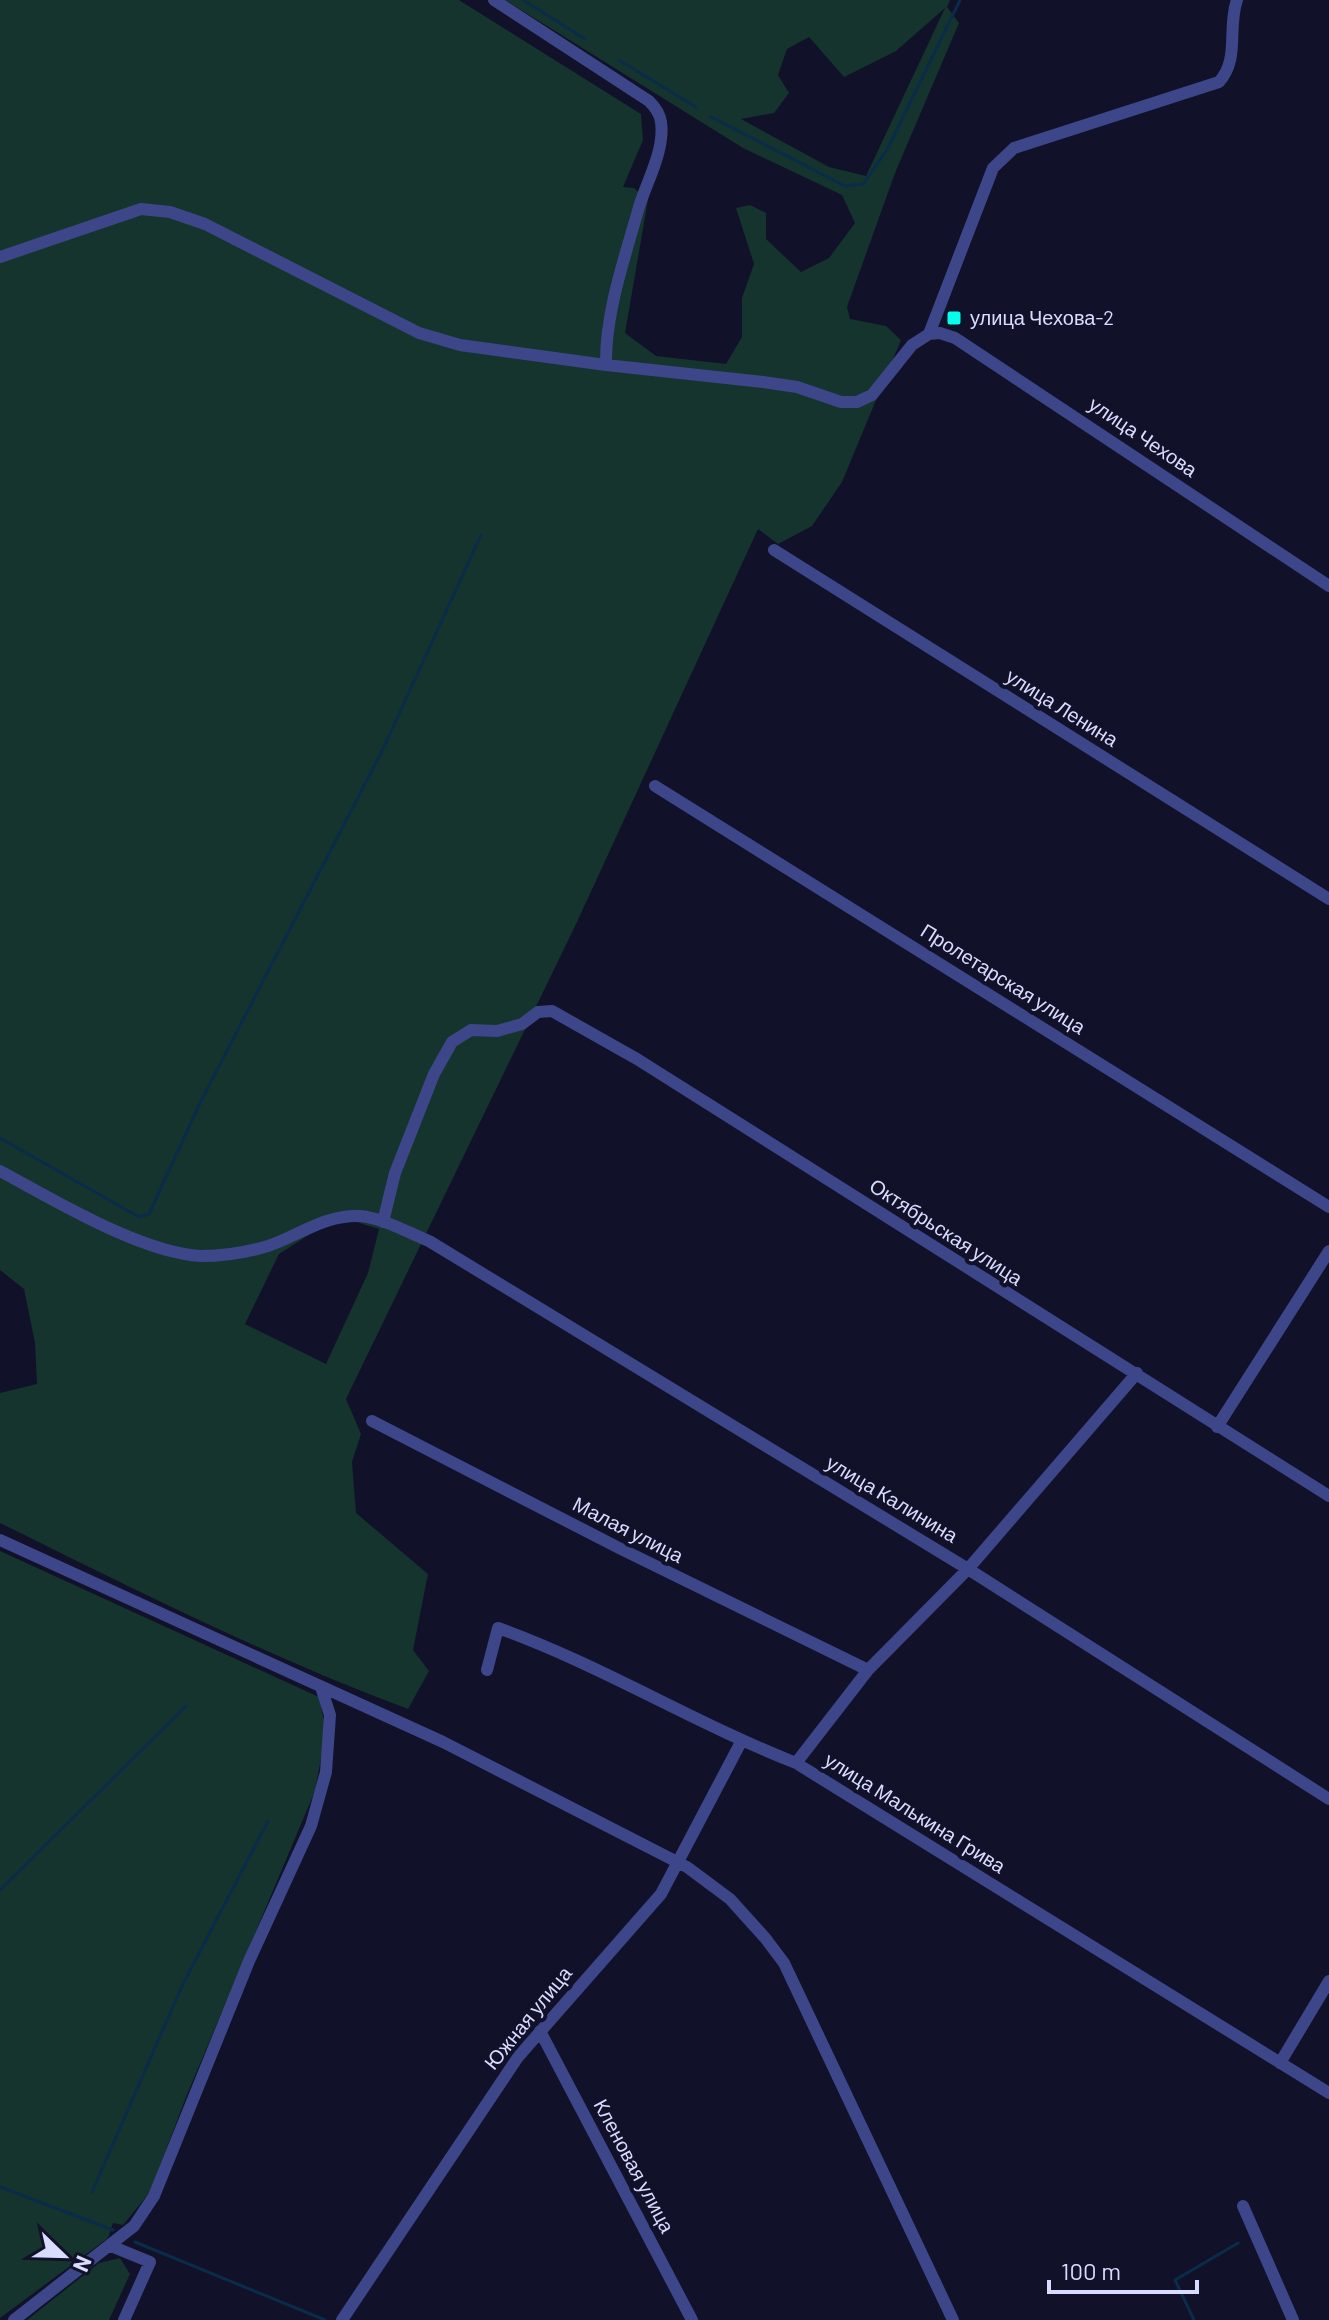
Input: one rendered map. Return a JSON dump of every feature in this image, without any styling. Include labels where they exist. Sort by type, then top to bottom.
[{"type":"street","points":[[494,0],[649,101],[656,108],[661,121],[658,153],[640,206],[606,336],[606,365]]},
{"type":"street","points":[[0,257],[141,209],[170,212],[205,224],[419,333],[460,345],[786,385],[841,402],[857,402],[872,395],[912,345],[929,334],[993,168],[1014,148],[1219,82],[1232,61],[1232,23],[1237,0]]},
{"type":"street","name":"улица Чехова","points":[[929,334],[940,333],[967,346],[1329,586]]},
{"type":"street","name":"улица Ленина","points":[[774,550],[1329,899]]},
{"type":"street","name":"Пролетарская улица","points":[[655,786],[1329,1207]]},
{"type":"street","name":"Октябрьская улица","points":[[383,1222],[395,1173],[434,1074],[452,1042],[471,1030],[497,1031],[522,1024],[538,1012],[552,1011],[637,1059],[1329,1496]]},
{"type":"street","name":"улица Калинина","points":[[0,1171],[154,1247],[201,1256],[267,1246],[329,1220],[359,1216],[383,1222],[429,1241],[968,1569],[1329,1799]]},
{"type":"street","points":[[1217,1427],[1329,1251]]},
{"type":"street","points":[[796,1763],[868,1670],[968,1569],[1137,1373]]},
{"type":"street","name":"Малая улица","points":[[372,1421],[619,1548],[868,1670]]},
{"type":"street","points":[[0,1540],[443,1742],[679,1862],[730,1899],[784,1963],[953,2320]]},
{"type":"street","name":"улица Малькина Грива","points":[[487,1670],[498,1628],[545,1645],[741,1742],[796,1763],[1329,2093]]},
{"type":"street","points":[[14,2320],[134,2226],[154,2196],[249,1961],[311,1826],[326,1772],[330,1715],[321,1687]]},
{"type":"street","name":"Южная улица","points":[[343,2319],[518,2057],[661,1894],[741,1742]]},
{"type":"street","points":[[1280,2063],[1329,1981]]},
{"type":"street","name":"Кленовая улица","points":[[540,2031],[692,2320]]},
{"type":"street","points":[[1243,2206],[1293,2320]]},
{"type":"street","points":[[111,2246],[150,2262],[124,2320]]},
{"type":"green space","points":[[0,0],[459,0],[641,114],[643,140],[623,187],[634,188],[648,200],[625,333],[656,356],[726,364],[742,337],[742,298],[754,264],[736,208],[750,205],[766,213],[766,239],[801,272],[829,258],[855,223],[842,195],[743,148],[505,0],[950,0],[947,7],[959,23],[895,173],[847,307],[850,319],[886,326],[901,340],[842,482],[812,526],[778,544],[758,529],[577,922],[346,1399],[361,1434],[352,1462],[356,1513],[428,1574],[413,1650],[429,1671],[408,1709],[253,1645],[0,1523],[0,1393],[37,1384],[35,1343],[24,1289],[0,1270]],"holes":[[[945,8],[866,176],[829,167],[741,119],[774,113],[789,93],[778,75],[787,49],[809,37],[844,77],[896,51]],[[356,1222],[379,1229],[368,1273],[326,1364],[245,1324],[279,1254],[326,1224]]]},
{"type":"green space","points":[[0,1551],[319,1697],[326,1731],[315,1791],[186,2097],[150,2192],[123,2225],[113,2223],[108,2238],[0,2318]]},
{"type":"green space","points":[[120,2258],[130,2274],[109,2320],[27,2320],[99,2263]]},
{"type":"waterway","points":[[523,0],[585,39]]},
{"type":"waterway","points":[[711,117],[845,186],[863,184],[887,150],[960,0]]},
{"type":"waterway","points":[[619,60],[696,107]]},
{"type":"waterway","points":[[0,1138],[139,1217],[149,1214],[200,1103],[383,749],[481,535]]},
{"type":"waterway","points":[[0,1890],[186,1706]]},
{"type":"waterway","points":[[92,2192],[182,1986],[268,1821]]},
{"type":"waterway","points":[[0,2187],[113,2230]]},
{"type":"waterway","points":[[135,2242],[325,2320]]},
{"type":"waterway","points":[[1194,2320],[1175,2280],[1238,2243]]},
{"type":"place","name":"улица Чехова-2","points":[[954,318]]}]
